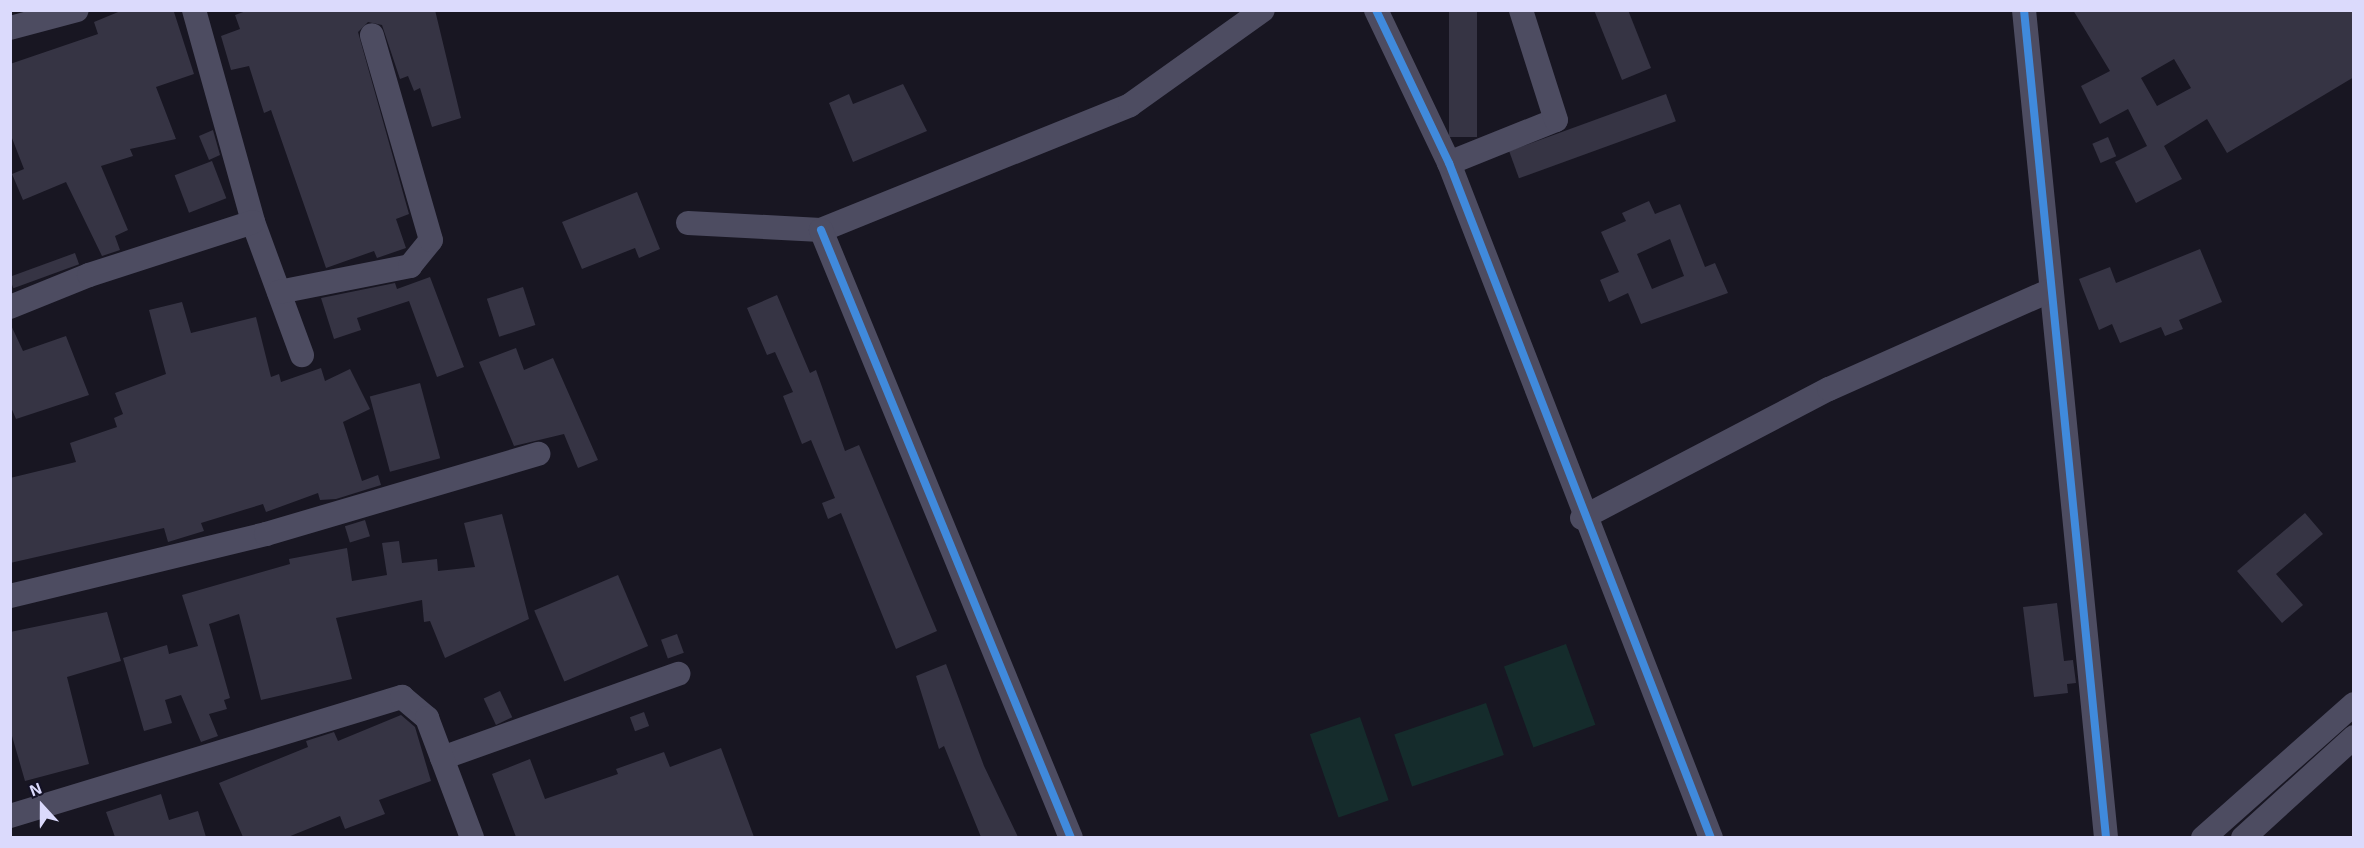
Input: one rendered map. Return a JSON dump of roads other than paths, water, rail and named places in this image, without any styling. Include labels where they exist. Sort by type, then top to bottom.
[{"type":"street","points":[[10,28],[77,10]]},
{"type":"street","points":[[194,10],[253,222],[302,355]]},
{"type":"street","points":[[688,223],[820,230],[1130,105],[1263,10]]},
{"type":"street","points":[[1376,10],[1449,163],[1582,518],[1711,837]]},
{"type":"street","points":[[1449,163],[1556,120],[1521,10]]},
{"type":"street","points":[[2024,10],[2106,837]]},
{"type":"street","points":[[279,292],[410,266],[431,240],[372,35]]},
{"type":"street","points":[[10,307],[89,275],[253,222]]},
{"type":"street","points":[[820,230],[1071,837]]},
{"type":"street","points":[[1582,518],[1829,389],[2051,290]]},
{"type":"street","points":[[10,596],[266,534],[537,454]]},
{"type":"street","points":[[441,758],[678,674]]},
{"type":"street","points":[[10,816],[402,697],[427,718],[472,837]]},
{"type":"street","points":[[2203,837],[2354,704]]},
{"type":"street","points":[[2243,837],[2354,737]]}]
